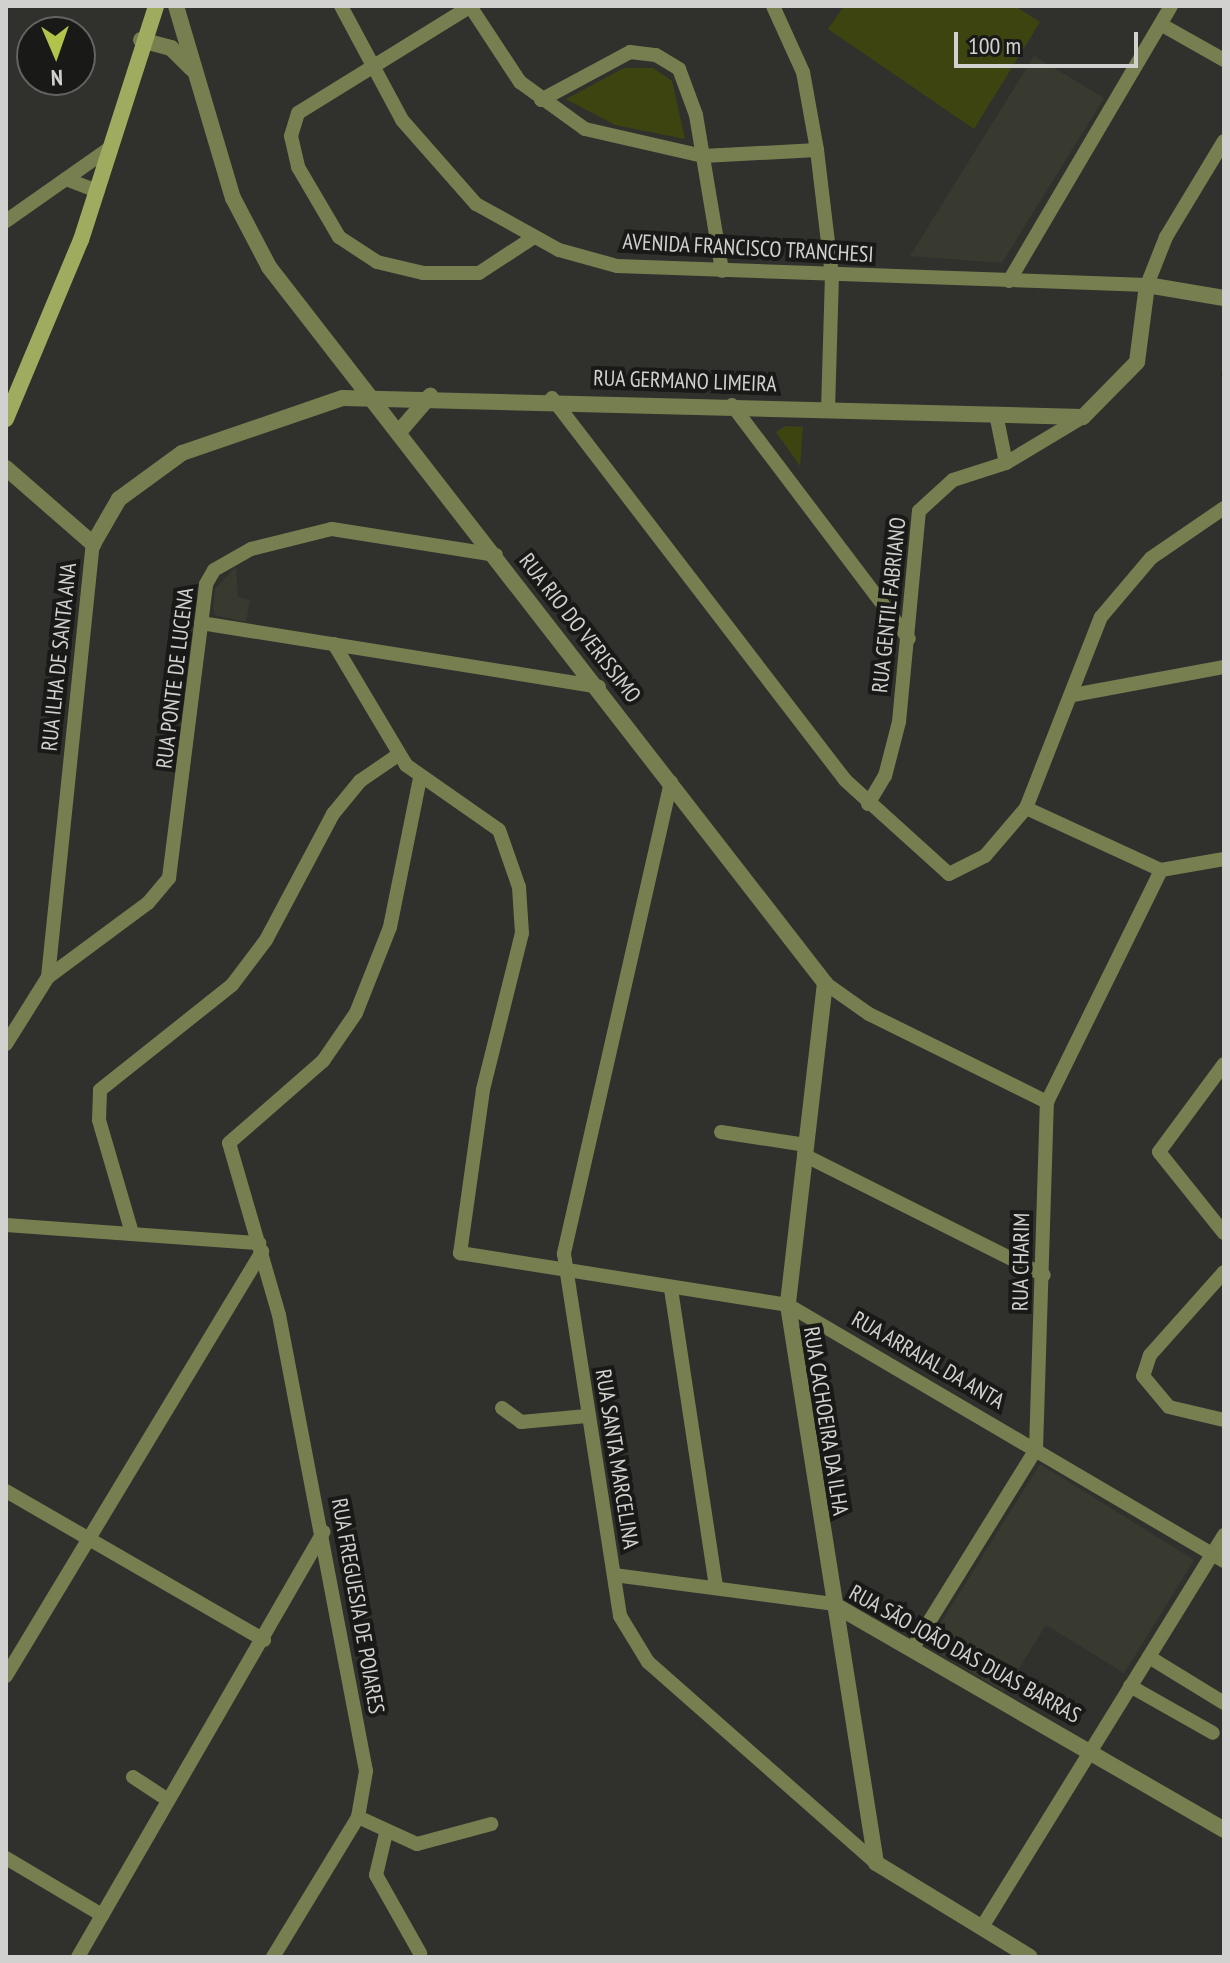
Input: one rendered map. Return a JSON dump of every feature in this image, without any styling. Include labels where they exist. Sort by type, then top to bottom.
[{"type":"main road","points":[[6,419],[98,191],[141,40],[156,6]]},
{"type":"street","name":"RUA RIO DO VERISSIMO","points":[[176,6],[248,232],[825,983],[869,1014],[1047,1102]]},
{"type":"street","name":"AVENIDA FRANCISCO TRANCHESI","points":[[341,6],[369,67],[431,161],[476,204],[534,237],[617,266],[1147,285],[1224,298]]},
{"type":"street","points":[[534,237],[493,269],[464,274],[377,262],[339,237],[298,167],[292,123],[312,99],[471,6],[520,82],[541,100],[605,137],[703,156],[817,150]]},
{"type":"street","points":[[773,6],[803,72],[817,150],[832,275],[828,408]]},
{"type":"street","points":[[1009,281],[1171,6]]},
{"type":"street","points":[[1162,25],[1224,60]]},
{"type":"street","name":"RUA RIO DO VERISSIMO","points":[[141,40],[171,48],[196,74]]},
{"type":"street","points":[[541,100],[613,56],[656,55],[688,84],[722,271]]},
{"type":"street","points":[[1147,285],[1166,237],[1224,141]]},
{"type":"street","points":[[6,221],[110,148]]},
{"type":"street","points":[[66,179],[98,191]]},
{"type":"street","name":"RUA GENTIL FABRIANO","points":[[868,804],[890,760],[909,639],[919,511],[953,480],[1006,463],[1083,417],[1137,362],[1147,285]]},
{"type":"street","name":"RUA GERMANO LIMEIRA","points":[[372,395],[552,398],[1083,417]]},
{"type":"street","name":"RUA ILHA DE SANTA ANA","points":[[6,1044],[48,977],[93,544],[119,499],[182,453],[343,398],[372,395]]},
{"type":"street","points":[[399,432],[430,396]]},
{"type":"street","points":[[552,398],[868,804],[949,874],[985,856],[1026,808],[1073,695],[1101,617],[1123,588],[1185,530],[1224,508]]},
{"type":"street","points":[[732,405],[909,639]]},
{"type":"street","points":[[996,414],[1006,463]]},
{"type":"street","points":[[6,468],[93,544]]},
{"type":"street","name":"RUA PONTE DE LUCENA","points":[[48,977],[148,903],[169,878],[201,623],[214,570],[295,536],[371,530],[496,555]]},
{"type":"street","points":[[201,623],[599,687]]},
{"type":"street","points":[[334,644],[398,755],[420,778]]},
{"type":"street","points":[[1073,695],[1224,667]]},
{"type":"street","points":[[132,1233],[99,1120],[100,1090],[232,985],[266,940],[333,814],[360,781],[398,755]]},
{"type":"street","name":"RUA FREGUESIA DE POIARES","points":[[273,1957],[358,1817],[366,1771],[323,1532],[260,1247],[229,1143],[323,1061],[356,1013],[390,927],[420,778]]},
{"type":"street","name":"RUA ARRAIAL DA ANTA","points":[[420,778],[468,802],[499,830],[523,911],[459,1236],[460,1253],[487,1261],[788,1305],[1218,1558]]},
{"type":"street","name":"RUA SANTA MARCELINA","points":[[671,782],[592,1109],[564,1273],[614,1575],[635,1649],[876,1863],[1030,1957]]},
{"type":"street","points":[[1026,808],[1161,870],[1224,859]]},
{"type":"street","name":"RUA CHARIM","points":[[914,1646],[1036,1449],[1044,1275],[1047,1102],[1161,870]]},
{"type":"street","name":"RUA CACHOEIRA DA ILHA","points":[[825,983],[788,1305],[876,1863]]},
{"type":"street","points":[[1224,1064],[1159,1152],[1224,1233]]},
{"type":"street","points":[[721,1132],[805,1150],[1044,1275]]},
{"type":"street","points":[[6,1225],[132,1233],[260,1247],[6,1674]]},
{"type":"street","points":[[1224,1272],[1150,1355],[1143,1376],[1169,1407],[1224,1420]]},
{"type":"street","points":[[671,1289],[716,1587]]},
{"type":"street","points":[[502,1408],[521,1422],[587,1416]]},
{"type":"street","points":[[6,1491],[264,1640]]},
{"type":"street","points":[[78,1957],[264,1640],[323,1532]]},
{"type":"street","points":[[982,1927],[1130,1686],[1218,1558],[1224,1535]]},
{"type":"street","name":"RUA SÃO JOÃO DAS DUAS BARRAS","points":[[614,1575],[833,1604],[914,1646],[1224,1830]]},
{"type":"street","points":[[1149,1657],[1224,1703]]},
{"type":"street","points":[[1130,1686],[1213,1733]]},
{"type":"street","points":[[133,1777],[168,1800]]},
{"type":"street","points":[[358,1817],[386,1833],[431,1844],[491,1824]]},
{"type":"street","points":[[386,1833],[376,1875],[420,1953]]},
{"type":"street","points":[[6,1858],[102,1915]]},
{"type":"shaded area","points":[[1034,56],[1104,98],[1002,263],[910,256]]},
{"type":"shaded area","points":[[236,567],[238,597],[250,600],[246,622],[215,615],[213,608],[215,589]]},
{"type":"shaded area","points":[[1040,1464],[1194,1560],[1124,1673],[1046,1625],[1004,1692],[927,1645]]},
{"type":"green space","points":[[844,6],[1015,6],[1040,22],[974,129],[828,29]]},
{"type":"green space","points":[[624,68],[653,68],[672,81],[685,139],[615,125],[566,99]]},
{"type":"green space","points":[[786,426],[803,427],[800,466],[776,432]]}]
